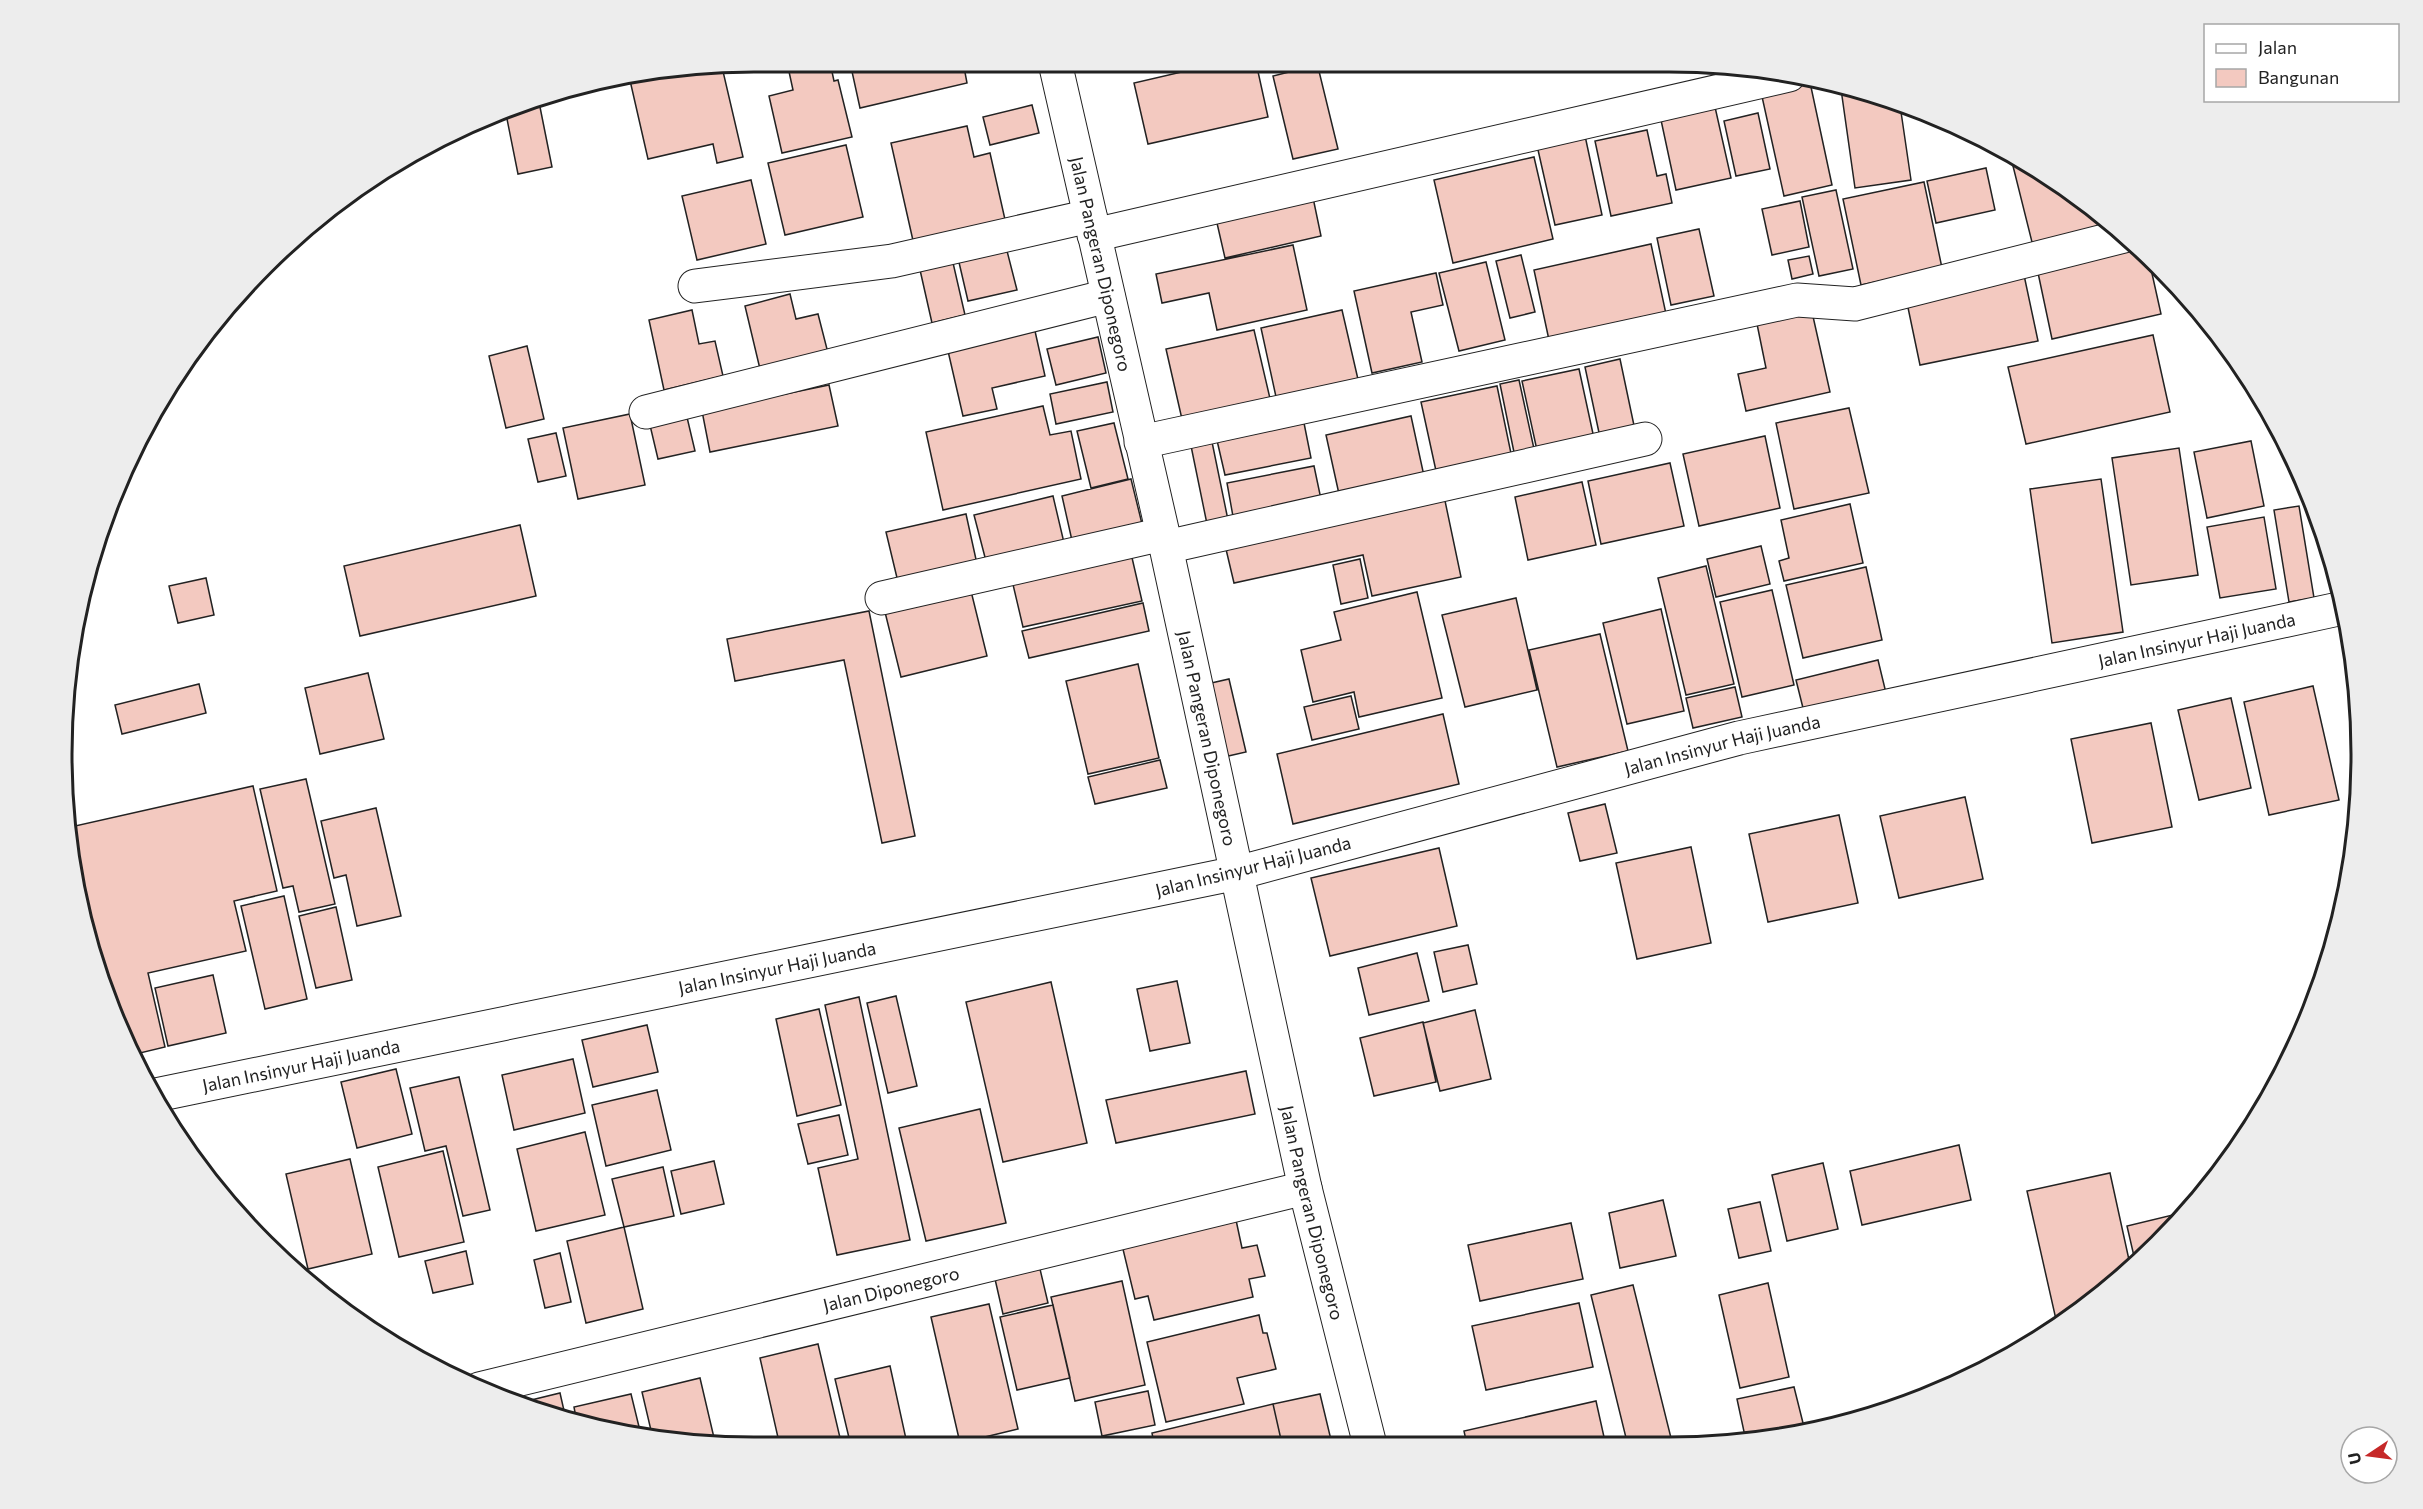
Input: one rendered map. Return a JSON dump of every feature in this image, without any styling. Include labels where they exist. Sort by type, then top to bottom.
[{"type":"street","name":"Jalan Pangeran Diponegoro","points":[[1057,72],[1164,540],[1305,1188],[1368,1437]]},
{"type":"street","points":[[695,286],[892,261],[1092,225],[1768,80]]},
{"type":"street","points":[[1141,442],[1797,300],[1855,304],[2115,238]]},
{"type":"street","points":[[646,412],[1108,296]]},
{"type":"street","points":[[882,598],[1645,439]]},
{"type":"street","name":"Jalan Insinyur Haji Juanda","points":[[162,1094],[1237,873],[1739,738],[2335,610]]},
{"type":"street","name":"Jalan Diponegoro","points":[[494,1385],[1305,1188]]},
{"type":"building","points":[[789,72],[832,72],[834,81],[838,80],[852,137],[782,153],[769,96],[793,90]]},
{"type":"building","points":[[852,72],[965,72],[967,83],[860,108]]},
{"type":"building","points":[[1181,72],[1258,72],[1268,117],[1148,144],[1134,83]]},
{"type":"building","points":[[1289,72],[1319,72],[1338,149],[1293,159],[1273,76]]},
{"type":"building","points":[[723,73],[743,157],[717,163],[713,144],[648,159],[631,83]]},
{"type":"building","points":[[1796,84],[1811,87],[1832,185],[1784,196],[1761,92]]},
{"type":"building","points":[[1842,94],[1901,113],[1911,180],[1855,188]]},
{"type":"building","points":[[1032,105],[1039,133],[990,145],[983,117]]},
{"type":"building","points":[[540,107],[552,167],[518,174],[507,119]]},
{"type":"building","points":[[1715,107],[1731,178],[1676,190],[1661,120]]},
{"type":"building","points":[[1758,113],[1770,169],[1736,176],[1724,121]]},
{"type":"building","points":[[967,126],[974,157],[990,153],[1006,224],[914,245],[891,143]]},
{"type":"building","points":[[1647,130],[1657,176],[1666,174],[1672,203],[1611,216],[1595,141]]},
{"type":"building","points":[[1584,131],[1602,215],[1555,225],[1536,141]]},
{"type":"building","points":[[846,145],[863,217],[785,235],[768,163]]},
{"type":"building","points":[[1534,157],[1553,239],[1453,263],[1434,180]]},
{"type":"building","points":[[2013,166],[2048,187],[2107,231],[2034,250]]},
{"type":"building","points":[[1986,168],[1995,210],[1936,223],[1927,181]]},
{"type":"building","points":[[751,180],[766,244],[697,260],[682,196]]},
{"type":"building","points":[[1924,182],[1942,268],[1861,285],[1843,199]]},
{"type":"building","points":[[1311,188],[1321,236],[1225,258],[1214,210]]},
{"type":"building","points":[[1836,190],[1853,269],[1819,276],[1802,197]]},
{"type":"building","points":[[1800,201],[1809,247],[1772,255],[1762,209]]},
{"type":"building","points":[[1699,229],[1714,296],[1671,305],[1657,238]]},
{"type":"building","points":[[1651,244],[1666,314],[1549,340],[1534,270]]},
{"type":"building","points":[[1293,245],[1307,310],[1217,330],[1209,293],[1162,303],[1156,274]]},
{"type":"building","points":[[1006,247],[1017,290],[968,301],[958,258]]},
{"type":"building","points":[[2126,248],[2152,273],[2161,314],[2052,339],[2037,268]]},
{"type":"building","points":[[951,254],[965,315],[932,323],[918,261]]},
{"type":"building","points":[[1521,255],[1535,312],[1510,318],[1496,261]]},
{"type":"building","points":[[1809,256],[1813,274],[1792,279],[1788,260]]},
{"type":"building","points":[[1486,262],[1505,340],[1459,351],[1439,273]]},
{"type":"building","points":[[1436,273],[1443,305],[1411,312],[1422,362],[1372,373],[1354,291]]},
{"type":"building","points":[[2024,275],[2038,341],[1920,365],[1906,298]]},
{"type":"building","points":[[790,294],[796,319],[818,314],[828,353],[760,369],[745,306]]},
{"type":"building","points":[[692,310],[699,344],[715,341],[723,376],[664,390],[649,320]]},
{"type":"building","points":[[1342,310],[1360,388],[1278,406],[1261,328]]},
{"type":"building","points":[[1812,312],[1830,392],[1746,411],[1738,374],[1766,368],[1757,324]]},
{"type":"building","points":[[1254,330],[1272,407],[1184,428],[1166,349]]},
{"type":"building","points":[[1035,331],[1045,376],[992,388],[997,409],[963,416],[948,351]]},
{"type":"building","points":[[2153,335],[2170,412],[2026,444],[2008,367]]},
{"type":"building","points":[[1098,337],[1106,373],[1056,385],[1047,349]]},
{"type":"building","points":[[527,346],[544,419],[506,428],[489,356]]},
{"type":"building","points":[[1620,359],[1636,435],[1601,442],[1585,367]]},
{"type":"building","points":[[1579,369],[1595,443],[1538,455],[1522,381]]},
{"type":"building","points":[[1519,380],[1536,458],[1516,462],[1500,384]]},
{"type":"building","points":[[1107,382],[1113,412],[1056,424],[1050,394]]},
{"type":"building","points":[[829,385],[838,426],[710,452],[702,411]]},
{"type":"building","points":[[1497,386],[1513,463],[1438,480],[1421,402]]},
{"type":"building","points":[[1043,406],[1050,435],[1071,431],[1081,479],[943,510],[926,432]]},
{"type":"building","points":[[1849,408],[1869,493],[1794,509],[1776,423]]},
{"type":"building","points":[[686,413],[695,451],[658,459],[649,421]]},
{"type":"building","points":[[630,414],[645,485],[578,499],[563,428]]},
{"type":"building","points":[[1411,416],[1424,476],[1339,494],[1326,435]]},
{"type":"building","points":[[1303,418],[1311,458],[1225,475],[1216,436]]},
{"type":"building","points":[[1114,423],[1128,479],[1091,488],[1077,431]]},
{"type":"building","points":[[556,433],[566,476],[538,482],[528,439]]},
{"type":"building","points":[[1765,436],[1780,508],[1699,526],[1683,454]]},
{"type":"building","points":[[1211,437],[1228,520],[1207,524],[1190,441]]},
{"type":"building","points":[[2251,441],[2264,506],[2207,518],[2194,452]]},
{"type":"building","points":[[2179,448],[2198,575],[2131,585],[2112,458]]},
{"type":"building","points":[[1670,463],[1684,526],[1601,544],[1588,481]]},
{"type":"building","points":[[1314,466],[1322,504],[1234,522],[1227,483]]},
{"type":"building","points":[[1131,479],[1143,528],[1073,545],[1062,496]]},
{"type":"building","points":[[2101,479],[2123,632],[2052,643],[2030,489]]},
{"type":"building","points":[[1582,482],[1596,545],[1528,560],[1515,497]]},
{"type":"building","points":[[1053,496],[1065,547],[987,565],[974,515]]},
{"type":"building","points":[[1444,496],[1461,577],[1372,596],[1363,555],[1234,583],[1225,545]]},
{"type":"building","points":[[1850,504],[1863,563],[1784,581],[1779,561],[1789,558],[1781,520]]},
{"type":"building","points":[[2299,506],[2314,598],[2289,602],[2274,510]]},
{"type":"building","points":[[966,514],[977,564],[898,582],[886,532]]},
{"type":"building","points":[[2264,517],[2276,589],[2220,598],[2207,527]]},
{"type":"building","points":[[520,525],[536,596],[360,636],[344,566]]},
{"type":"building","points":[[1761,546],[1770,584],[1716,597],[1707,559]]},
{"type":"building","points":[[1130,549],[1142,601],[1023,627],[1011,576]]},
{"type":"building","points":[[1360,559],[1368,598],[1341,604],[1333,565]]},
{"type":"building","points":[[1706,566],[1734,684],[1686,695],[1658,578]]},
{"type":"building","points":[[1866,567],[1882,640],[1803,658],[1786,585]]},
{"type":"building","points":[[206,578],[214,615],[178,623],[169,586]]},
{"type":"building","points":[[970,587],[987,656],[901,677],[884,608]]},
{"type":"building","points":[[1772,590],[1794,685],[1742,697],[1720,602]]},
{"type":"building","points":[[1417,592],[1442,698],[1359,717],[1354,692],[1313,702],[1301,650],[1341,640],[1334,612]]},
{"type":"building","points":[[1516,598],[1537,690],[1465,707],[1442,615]]},
{"type":"building","points":[[1143,603],[1149,631],[1029,658],[1022,631]]},
{"type":"building","points":[[1661,609],[1684,711],[1627,724],[1603,623]]},
{"type":"building","points":[[869,611],[915,836],[882,843],[844,660],[735,681],[727,639]]},
{"type":"building","points":[[1600,634],[1628,751],[1557,767],[1529,650]]},
{"type":"building","points":[[1878,660],[1886,693],[1804,712],[1796,680]]},
{"type":"building","points":[[1138,664],[1159,758],[1088,774],[1066,681]]},
{"type":"building","points":[[368,673],[384,739],[320,754],[305,688]]},
{"type":"building","points":[[1229,679],[1246,752],[1215,759],[1198,686]]},
{"type":"building","points":[[199,684],[206,713],[122,734],[115,705]]},
{"type":"building","points":[[2313,686],[2339,800],[2269,815],[2244,702]]},
{"type":"building","points":[[1735,687],[1742,717],[1693,728],[1686,698]]},
{"type":"building","points":[[1351,696],[1359,729],[1312,740],[1304,707]]},
{"type":"building","points":[[2231,698],[2251,788],[2199,800],[2178,710]]},
{"type":"building","points":[[1443,714],[1459,784],[1293,824],[1277,754]]},
{"type":"building","points":[[2151,723],[2172,827],[2092,843],[2071,739]]},
{"type":"building","points":[[1160,760],[1167,788],[1095,804],[1088,777]]},
{"type":"building","points":[[306,779],[335,904],[299,912],[293,886],[283,888],[260,789]]},
{"type":"building","points":[[253,786],[277,891],[234,901],[246,951],[148,973],[165,1047],[141,1053],[124,1016],[95,931],[85,888],[76,826]]},
{"type":"building","points":[[1965,797],[1983,879],[1899,898],[1880,816]]},
{"type":"building","points":[[1605,804],[1617,853],[1580,861],[1568,813]]},
{"type":"building","points":[[376,808],[401,916],[357,926],[346,875],[334,878],[321,821]]},
{"type":"building","points":[[1839,815],[1858,903],[1768,922],[1749,834]]},
{"type":"building","points":[[1691,847],[1711,943],[1637,959],[1616,863]]},
{"type":"building","points":[[1439,848],[1457,926],[1330,956],[1311,878]]},
{"type":"building","points":[[284,896],[307,999],[265,1009],[241,906]]},
{"type":"building","points":[[336,907],[352,980],[316,988],[299,916]]},
{"type":"building","points":[[1468,945],[1477,984],[1443,992],[1434,952]]},
{"type":"building","points":[[1417,953],[1429,1001],[1369,1015],[1358,968]]},
{"type":"building","points":[[213,975],[226,1033],[168,1046],[155,988]]},
{"type":"building","points":[[1177,981],[1190,1043],[1150,1051],[1137,989]]},
{"type":"building","points":[[1051,982],[1087,1143],[1003,1162],[966,1002]]},
{"type":"building","points":[[896,996],[917,1086],[888,1093],[867,1003]]},
{"type":"building","points":[[859,997],[910,1240],[837,1255],[818,1168],[858,1159],[825,1005]]},
{"type":"building","points":[[819,1009],[841,1105],[797,1116],[776,1019]]},
{"type":"building","points":[[1475,1010],[1491,1079],[1440,1091],[1423,1023]]},
{"type":"building","points":[[1423,1022],[1436,1082],[1374,1096],[1360,1038]]},
{"type":"building","points":[[647,1025],[658,1072],[593,1087],[582,1040]]},
{"type":"building","points":[[573,1059],[585,1113],[514,1130],[502,1075]]},
{"type":"building","points":[[396,1069],[412,1134],[357,1148],[341,1082]]},
{"type":"building","points":[[1246,1071],[1255,1114],[1116,1143],[1106,1100]]},
{"type":"building","points":[[459,1077],[490,1210],[463,1216],[446,1146],[425,1151],[410,1088]]},
{"type":"building","points":[[657,1090],[671,1150],[606,1166],[592,1105]]},
{"type":"building","points":[[980,1109],[1006,1223],[926,1241],[899,1128]]},
{"type":"building","points":[[839,1115],[848,1155],[808,1164],[798,1124]]},
{"type":"building","points":[[585,1132],[605,1215],[536,1231],[517,1149]]},
{"type":"building","points":[[1959,1145],[1971,1200],[1862,1225],[1850,1171]]},
{"type":"building","points":[[443,1151],[464,1242],[399,1257],[378,1167]]},
{"type":"building","points":[[350,1159],[372,1254],[308,1269],[286,1174]]},
{"type":"building","points":[[714,1161],[724,1204],[681,1214],[671,1171]]},
{"type":"building","points":[[1823,1163],[1838,1229],[1787,1241],[1772,1175]]},
{"type":"building","points":[[663,1167],[674,1216],[624,1227],[612,1179]]},
{"type":"building","points":[[2110,1173],[2129,1259],[2055,1317],[2027,1191]]},
{"type":"building","points":[[1663,1200],[1676,1256],[1620,1268],[1609,1213]]},
{"type":"building","points":[[1760,1202],[1771,1251],[1739,1258],[1728,1209]]},
{"type":"building","points":[[2172,1215],[2133,1254],[2127,1226]]},
{"type":"building","points":[[1236,1220],[1242,1248],[1257,1245],[1265,1276],[1249,1279],[1253,1297],[1154,1320],[1148,1296],[1135,1299],[1122,1245]]},
{"type":"building","points":[[1571,1223],[1583,1279],[1480,1301],[1468,1245]]},
{"type":"building","points":[[624,1227],[643,1309],[586,1323],[567,1241]]},
{"type":"building","points":[[466,1251],[473,1284],[433,1293],[425,1261]]},
{"type":"building","points":[[560,1253],[571,1302],[545,1308],[534,1260]]},
{"type":"building","points":[[1040,1269],[1048,1303],[1003,1314],[995,1279]]},
{"type":"building","points":[[1122,1281],[1145,1385],[1075,1401],[1051,1297]]},
{"type":"building","points":[[1768,1283],[1789,1377],[1740,1388],[1719,1295]]},
{"type":"building","points":[[1633,1285],[1671,1437],[1626,1437],[1591,1295]]},
{"type":"building","points":[[1579,1303],[1593,1367],[1486,1390],[1472,1326]]},
{"type":"building","points":[[989,1304],[1018,1429],[985,1437],[959,1437],[931,1317]]},
{"type":"building","points":[[1053,1305],[1070,1378],[1017,1390],[1000,1317]]},
{"type":"building","points":[[1259,1315],[1263,1333],[1267,1333],[1276,1369],[1237,1378],[1244,1404],[1166,1422],[1147,1342]]},
{"type":"building","points":[[818,1344],[840,1437],[778,1437],[760,1358]]},
{"type":"building","points":[[890,1366],[906,1437],[849,1437],[835,1379]]},
{"type":"building","points":[[700,1378],[714,1436],[651,1429],[642,1392]]},
{"type":"building","points":[[1794,1387],[1803,1424],[1744,1433],[1737,1399]]},
{"type":"building","points":[[1148,1391],[1155,1425],[1102,1436],[1095,1402]]},
{"type":"building","points":[[560,1393],[564,1410],[535,1401],[532,1400]]},
{"type":"building","points":[[631,1394],[639,1427],[575,1413],[574,1407]]},
{"type":"building","points":[[1320,1394],[1330,1437],[1280,1437],[1273,1404]]},
{"type":"building","points":[[1596,1401],[1604,1437],[1465,1437],[1464,1431]]},
{"type":"building","points":[[1273,1404],[1280,1437],[1153,1437],[1152,1433]]}]
